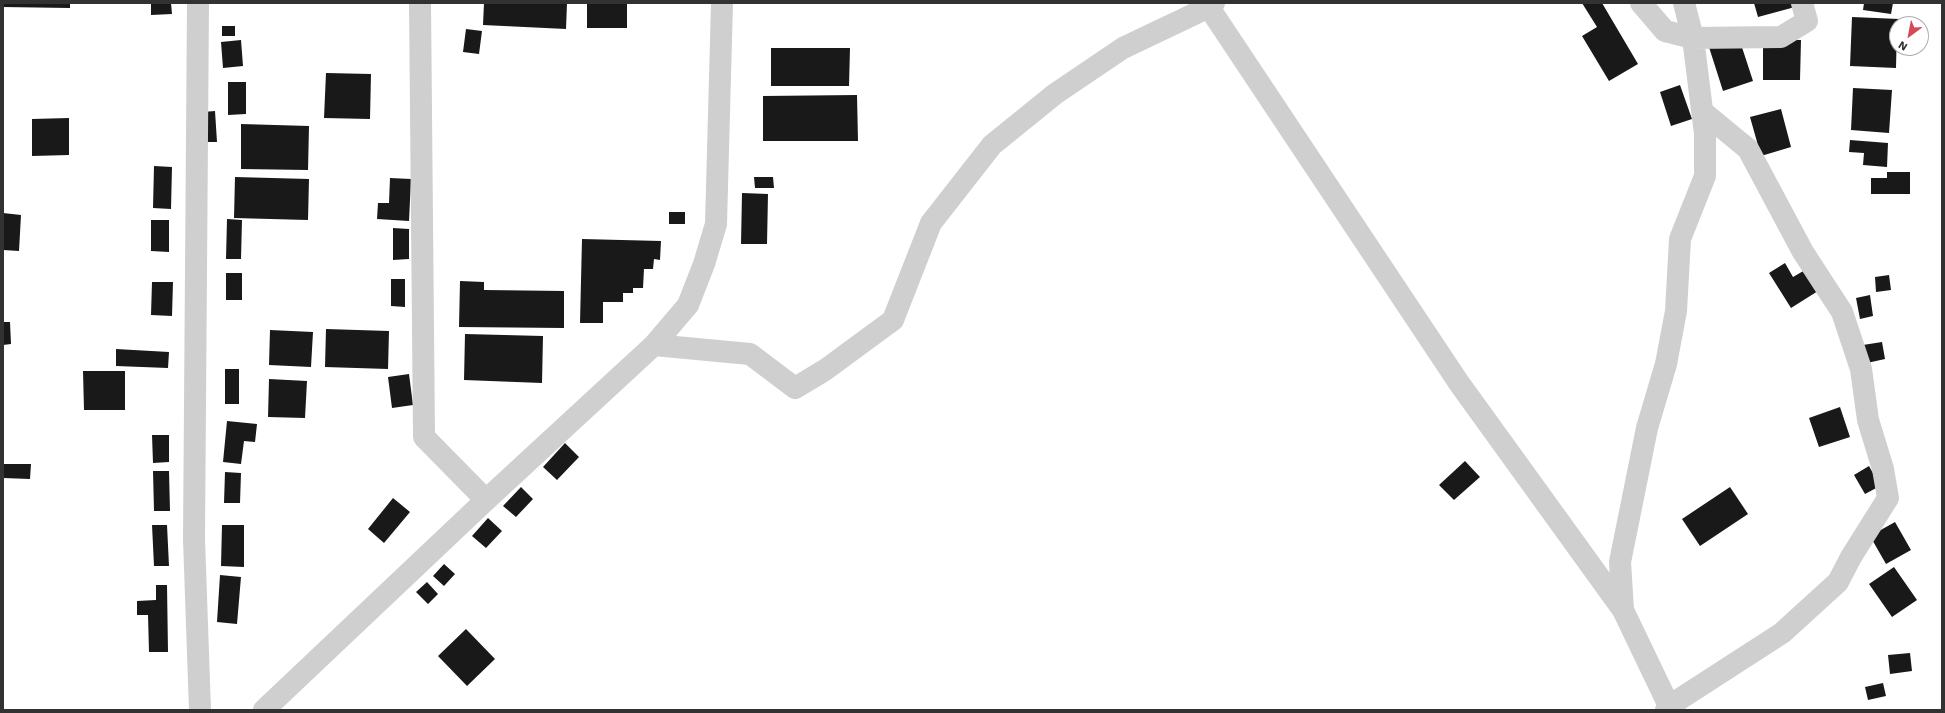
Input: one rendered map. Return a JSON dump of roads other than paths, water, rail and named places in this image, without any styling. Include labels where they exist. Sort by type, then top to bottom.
[{"type":"street","points":[[198,3],[194,539],[200,710]]},
{"type":"street","points":[[420,3],[424,437],[486,500]]},
{"type":"street","points":[[264,710],[486,500],[654,345],[688,305],[704,264],[716,224],[722,3]]},
{"type":"street","points":[[1641,3],[1664,31],[1693,38],[1781,36],[1807,21],[1802,3]]},
{"type":"street","points":[[1623,610],[1620,562],[1647,428],[1666,364],[1676,311],[1680,239],[1705,176],[1705,134],[1703,112],[1693,38],[1684,3]]},
{"type":"street","points":[[654,345],[750,354],[795,388],[825,370],[893,320],[931,224],[992,145],[1055,94],[1123,48],[1210,4],[1459,383],[1623,610],[1668,708],[1782,633],[1838,582],[1851,557],[1888,498],[1883,469],[1868,420],[1861,369],[1842,312],[1803,252],[1748,149],[1703,112]]}]
